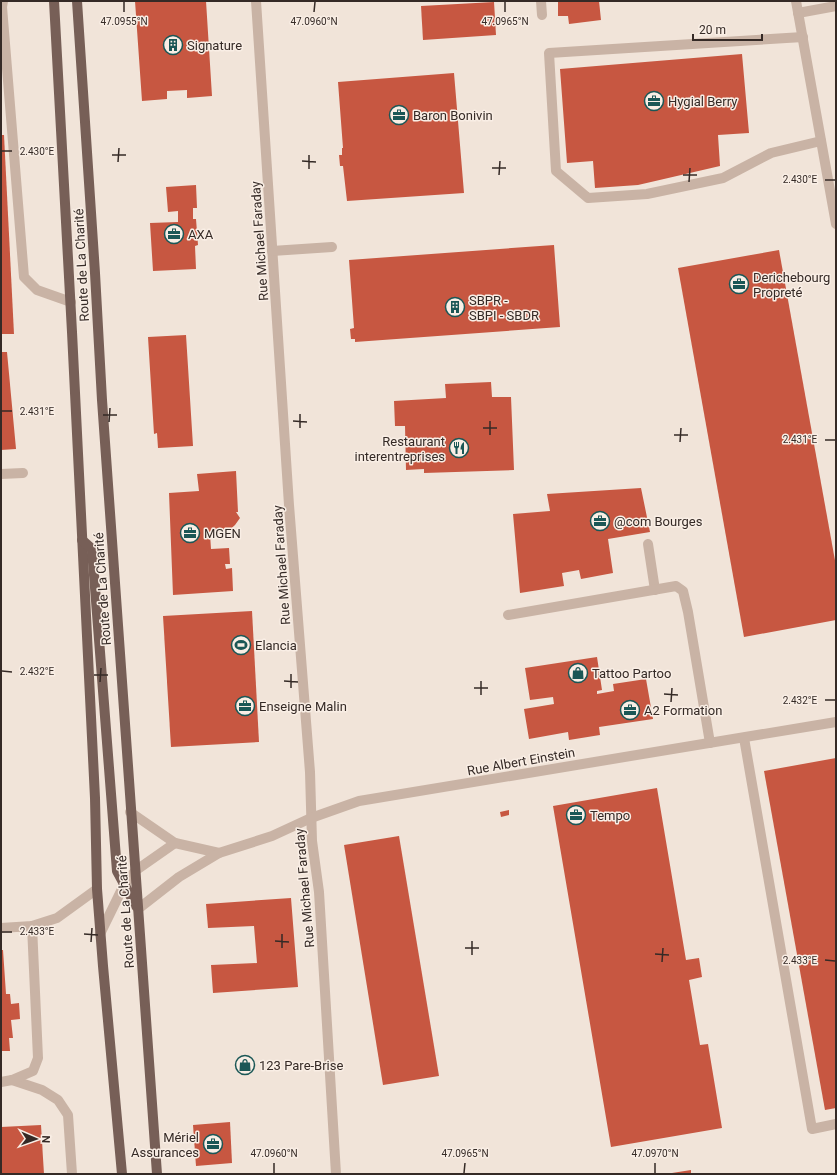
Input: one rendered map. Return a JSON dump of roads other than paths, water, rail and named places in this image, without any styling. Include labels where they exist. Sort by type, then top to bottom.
[{"type":"main road","name":"Route de La Charité","points":[[54,1],[71,302],[95,798],[97,889],[122,1174]]},
{"type":"main road","name":"Route de La Charité","points":[[77,1],[130,812],[157,1174]]},
{"type":"main road","points":[[82,540],[92,549],[117,871],[138,909]]},
{"type":"street","points":[[4,1],[2,7],[24,277],[37,290],[71,302]]},
{"type":"street","name":"Rue Michael Faraday","points":[[256,1],[290,513],[310,772],[312,841],[319,892],[336,1174]]},
{"type":"street","points":[[541,1],[542,15]]},
{"type":"street","points":[[796,1],[836,224]]},
{"type":"street","points":[[798,13],[836,6]]},
{"type":"street","points":[[803,37],[549,53],[556,171],[588,198],[647,194],[723,178],[771,153],[821,141]]},
{"type":"street","points":[[272,251],[332,247]]},
{"type":"street","points":[[1,474],[23,473]]},
{"type":"street","points":[[648,544],[655,590]]},
{"type":"street","points":[[508,615],[676,586],[684,591],[710,743]]},
{"type":"street","name":"Rue Albert Einstein","points":[[138,909],[179,877],[218,853],[272,836],[311,818],[359,801],[836,722]]},
{"type":"street","points":[[744,738],[812,1129],[836,1124]]},
{"type":"street","points":[[130,812],[175,843],[218,853]]},
{"type":"street","points":[[100,934],[124,885],[135,871],[175,843]]},
{"type":"street","points":[[1,928],[32,926],[57,918],[97,889]]},
{"type":"street","points":[[1,1082],[12,1080],[33,1071],[38,1058],[32,926]]},
{"type":"street","points":[[12,1080],[42,1090],[58,1100],[68,1115],[72,1174]]},
{"type":"place","name":"Signature","points":[[173,45]]},
{"type":"place","name":"Hygial Berry","points":[[654,101]]},
{"type":"place","name":"Baron Bonivin","points":[[399,115]]},
{"type":"place","name":"AXA","points":[[174,234]]},
{"type":"place","name":"Derichebourg Propreté","points":[[739,284]]},
{"type":"place","name":"SBPR - SBPI - SBDR","points":[[455,307]]},
{"type":"place","name":"Restaurant interentreprises","points":[[459,448]]},
{"type":"place","name":"@com Bourges","points":[[600,521]]},
{"type":"place","name":"MGEN","points":[[190,533]]},
{"type":"place","name":"Elancia","points":[[241,645]]},
{"type":"place","name":"Tattoo Partoo","points":[[578,673]]},
{"type":"place","name":"Enseigne Malin","points":[[245,706]]},
{"type":"place","name":"A2 Formation","points":[[630,710]]},
{"type":"place","name":"Tempo","points":[[576,815]]},
{"type":"place","name":"123 Pare-Brise","points":[[245,1065]]},
{"type":"place","name":"Mériel Assurances","points":[[213,1144]]}]
